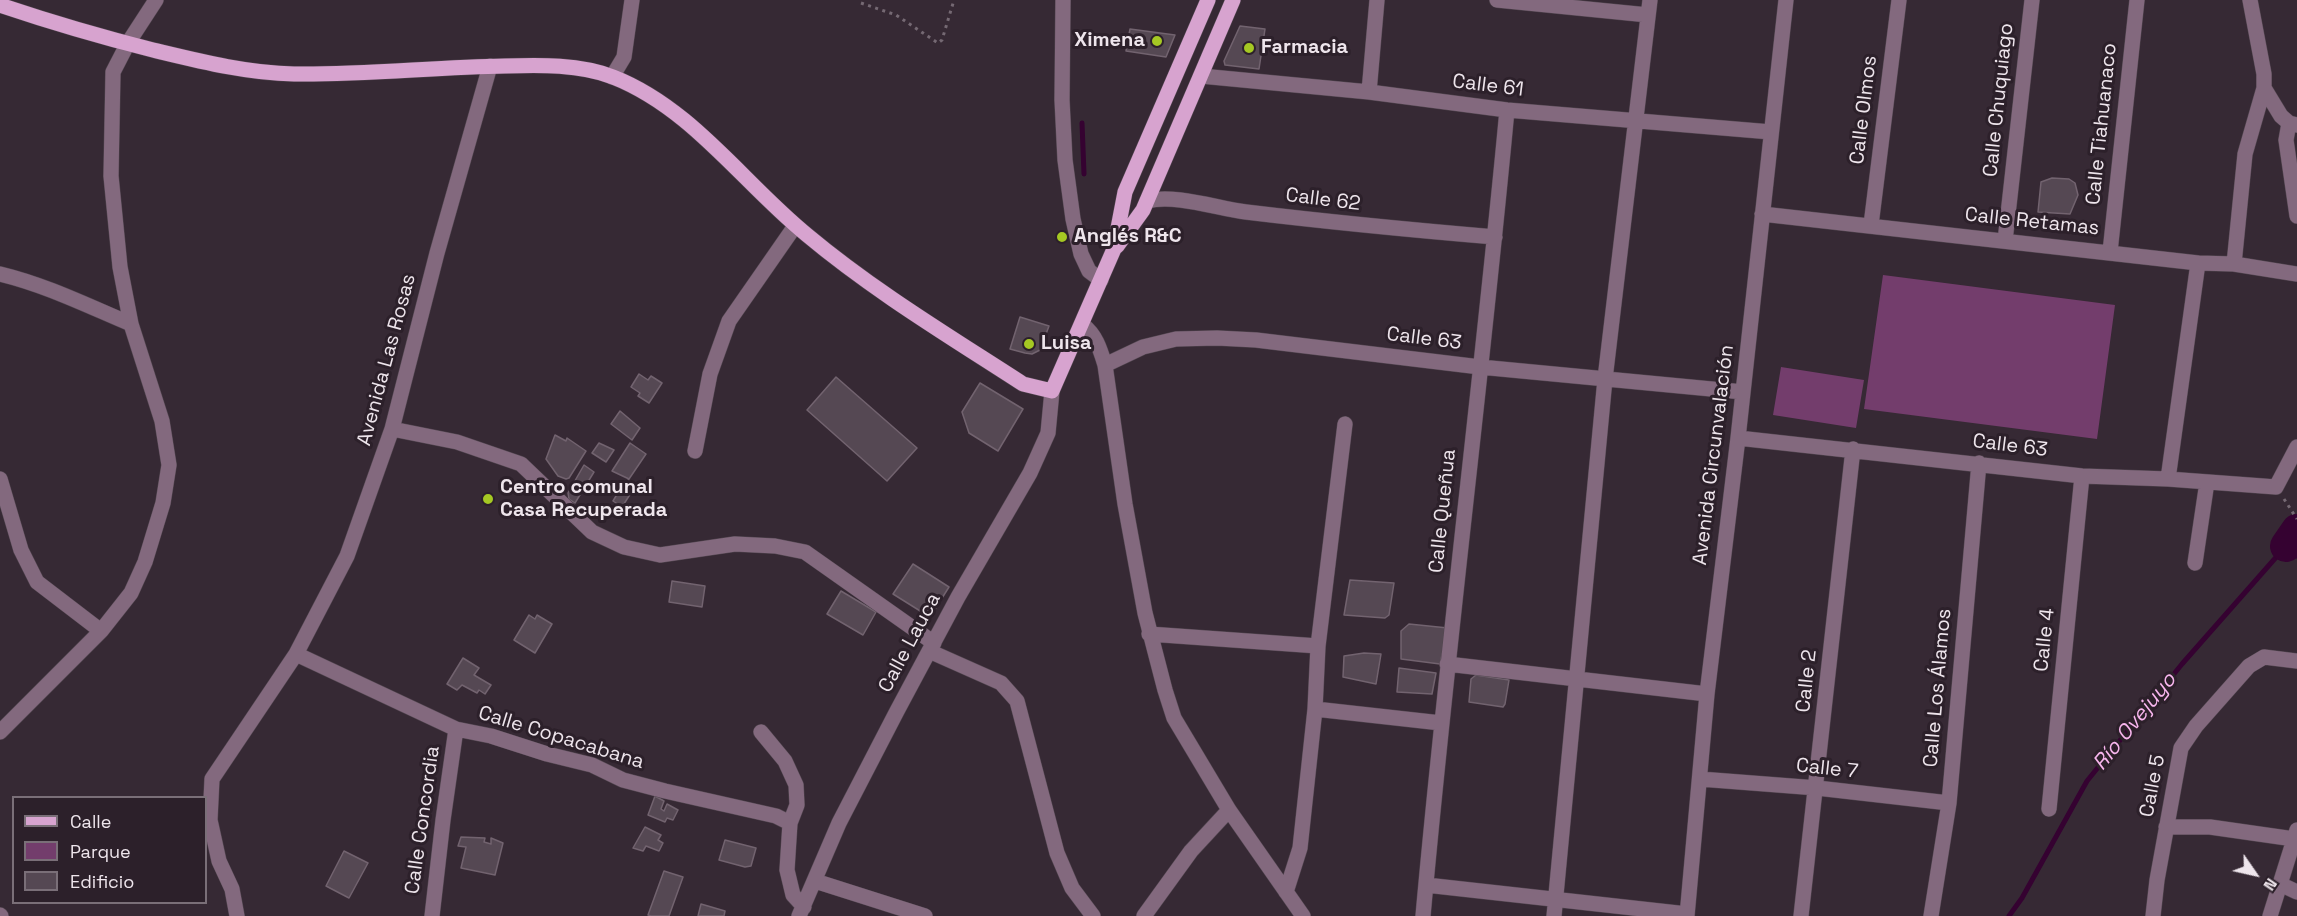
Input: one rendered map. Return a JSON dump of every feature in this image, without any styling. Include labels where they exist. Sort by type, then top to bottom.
[{"type":"main road","points":[[0,5],[216,66],[292,74],[533,65],[574,69],[612,77],[651,97],[680,118],[718,151],[795,226],[849,270],[1023,384],[1052,391],[1083,325],[1114,249],[1125,192],[1208,0]]},
{"type":"main road","points":[[1114,249],[1137,220],[1147,201],[1233,0]]},
{"type":"main road","points":[[1179,68],[1201,76]]},
{"type":"main road","points":[[1125,192],[1147,201]]},
{"type":"street","points":[[0,732],[101,631],[131,593],[145,562],[163,503],[169,465],[162,421],[131,324],[120,267],[111,176],[113,72],[128,43],[156,0]]},
{"type":"street","points":[[612,77],[624,57],[632,0]]},
{"type":"street","points":[[1063,0],[1062,100],[1065,160],[1073,219],[1085,263],[1089,271],[1101,280]]},
{"type":"street","points":[[1369,92],[1377,0]]},
{"type":"street","points":[[1497,0],[1649,8],[1605,379],[1555,909]]},
{"type":"street","name":"Avenida Circunvalación","points":[[1687,915],[1707,694],[1738,438],[1786,0]]},
{"type":"street","name":"Calle Olmos","points":[[1871,225],[1899,0]]},
{"type":"street","name":"Calle Chuquiago","points":[[2005,241],[2032,0]]},
{"type":"street","name":"Calle Tiahuanaco","points":[[2110,252],[2137,0]]},
{"type":"street","points":[[2234,264],[2245,154],[2264,88],[2264,74],[2250,0]]},
{"type":"street","name":"Avenida Las Rosas","points":[[237,916],[232,889],[219,861],[210,820],[212,779],[296,654],[347,556],[392,429],[437,253],[489,66]]},
{"type":"street","name":"Calle 61","points":[[1201,76],[1369,92],[1507,110],[1771,132]]},
{"type":"street","points":[[2264,88],[2281,116],[2293,124],[2286,140],[2297,216]]},
{"type":"street","name":"Calle Queñua","points":[[1423,916],[1447,664],[1496,237],[1507,110]]},
{"type":"street","name":"Calle 62","points":[[1147,201],[1161,197],[1226,209],[1342,224],[1496,237]]},
{"type":"street","name":"Calle Retamas","points":[[1762,214],[2198,263],[2234,264],[2297,274]]},
{"type":"street","points":[[695,451],[710,374],[729,321],[795,226]]},
{"type":"street","points":[[2168,479],[2198,263]]},
{"type":"street","points":[[0,274],[58,292],[131,324]]},
{"type":"street","points":[[1083,325],[1090,331],[1099,346],[1105,365],[1125,504],[1149,634],[1174,718],[1229,810],[1303,916]]},
{"type":"street","name":"Calle 63","points":[[1105,365],[1143,347],[1176,339],[1217,338],[1256,340],[1480,367],[1743,392]]},
{"type":"street","name":"Calle Lauca","points":[[802,911],[839,822],[931,647],[1030,473],[1048,433],[1052,391]]},
{"type":"street","points":[[1286,892],[1300,848],[1315,709],[1318,646],[1346,424]]},
{"type":"street","points":[[392,429],[457,441],[521,464],[592,532],[624,547],[660,555],[735,544],[775,546],[805,552],[931,647],[1001,683],[1017,701],[1057,853],[1072,888],[1093,916]]},
{"type":"street","name":"Calle 63","points":[[1738,438],[2082,476],[2168,479],[2276,488]]},
{"type":"street","points":[[2276,488],[2297,447]]},
{"type":"street","name":"Calle 2","points":[[1801,916],[1853,449]]},
{"type":"street","name":"Calle Los Álamos","points":[[1931,916],[1948,803],[1979,463]]},
{"type":"street","name":"Calle 4","points":[[2049,809],[2082,476]]},
{"type":"street","points":[[0,479],[21,550],[36,582],[101,631]]},
{"type":"street","points":[[2195,563],[2207,482]]},
{"type":"street","points":[[1149,634],[1318,646]]},
{"type":"street","name":"Calle Copacabana","points":[[296,654],[456,729],[491,736],[547,754],[592,765],[623,780],[776,816],[790,823]]},
{"type":"street","name":"Calle 5","points":[[2153,916],[2157,880],[2181,748],[2196,726],[2249,666],[2264,657],[2297,662]]},
{"type":"street","points":[[1447,664],[1707,694]]},
{"type":"street","points":[[1315,709],[1441,723]]},
{"type":"street","name":"Calle Concordia","points":[[432,916],[442,820],[456,729]]},
{"type":"street","points":[[761,732],[784,761],[795,785],[797,805],[790,823],[787,870],[793,895],[802,911]]},
{"type":"street","name":"Calle 7","points":[[1700,779],[1817,788],[1948,803]]},
{"type":"street","points":[[1144,916],[1191,851],[1229,810]]},
{"type":"street","points":[[2166,827],[2210,827],[2296,835],[2270,916]]},
{"type":"street","points":[[815,881],[925,916]]},
{"type":"street","points":[[2280,884],[2297,891]]},
{"type":"street","points":[[1425,885],[1555,909],[1687,915]]},
{"type":"path","points":[[861,3],[896,15],[938,43],[942,40],[954,0]]},
{"type":"path","points":[[2276,488],[2297,519]]},
{"type":"green space","points":[[1883,275],[2115,305],[2097,439],[1864,409]]},
{"type":"green space","points":[[1781,367],[1864,380],[1856,428],[1773,415]]},
{"type":"building","points":[[1240,26],[1265,29],[1259,69],[1225,65],[1224,61]]},
{"type":"building","points":[[1130,29],[1175,35],[1166,57],[1126,51]]},
{"type":"building","points":[[2052,178],[2069,179],[2075,183],[2078,195],[2070,214],[2038,212],[2041,182]]},
{"type":"building","points":[[1020,317],[1049,326],[1040,350],[1032,354],[1010,349]]},
{"type":"building","points":[[639,374],[648,380],[651,376],[662,383],[649,403],[638,396],[640,393],[631,387]]},
{"type":"building","points":[[836,377],[917,448],[887,481],[807,410]]},
{"type":"building","points":[[980,383],[1023,409],[998,451],[969,433],[962,412]]},
{"type":"building","points":[[620,411],[640,428],[632,440],[611,424]]},
{"type":"building","points":[[555,435],[566,441],[567,438],[586,451],[569,478],[566,479],[558,476],[546,459]]},
{"type":"building","points":[[599,443],[614,450],[606,462],[592,453]]},
{"type":"building","points":[[630,443],[646,454],[629,479],[612,471]]},
{"type":"building","points":[[584,465],[594,472],[575,503],[569,499],[568,493]]},
{"type":"building","points":[[628,480],[636,485],[622,507],[613,501],[625,481]]},
{"type":"building","points":[[913,564],[949,587],[932,614],[925,614],[893,594]]},
{"type":"building","points":[[1350,580],[1394,583],[1389,615],[1385,618],[1344,615]]},
{"type":"building","points":[[672,581],[705,586],[702,607],[669,602]]},
{"type":"building","points":[[841,591],[876,612],[863,635],[827,614]]},
{"type":"building","points":[[529,615],[535,619],[537,615],[552,624],[535,653],[514,640]]},
{"type":"building","points":[[1409,624],[1448,628],[1440,664],[1401,659],[1401,631]]},
{"type":"building","points":[[1364,653],[1381,654],[1376,684],[1343,677],[1344,656]]},
{"type":"building","points":[[463,658],[479,668],[474,675],[491,685],[485,694],[479,690],[477,693],[462,685],[457,690],[447,684]]},
{"type":"building","points":[[1399,668],[1436,673],[1432,694],[1397,692]]},
{"type":"building","points":[[1476,675],[1509,680],[1503,707],[1469,702],[1471,679]]},
{"type":"building","points":[[655,796],[664,801],[661,809],[664,811],[667,804],[678,810],[673,820],[667,818],[665,822],[648,815]]},
{"type":"building","points":[[645,827],[661,835],[658,840],[663,843],[659,851],[646,846],[643,851],[633,848]]},
{"type":"building","points":[[461,837],[485,838],[484,842],[491,844],[491,838],[503,843],[495,875],[461,868],[466,847],[458,846]]},
{"type":"building","points":[[725,840],[756,848],[751,866],[745,867],[719,860]]},
{"type":"building","points":[[344,851],[368,863],[349,898],[326,886]]},
{"type":"building","points":[[664,871],[683,877],[669,916],[651,916],[648,915]]},
{"type":"building","points":[[701,904],[725,911],[724,916],[698,916]]},
{"type":"waterway","points":[[1082,123],[1084,174]]},
{"type":"waterway","points":[[2286,546],[2297,530]]},
{"type":"waterway","name":"Río Ovejuyo","points":[[2009,916],[2022,898],[2087,781],[2182,664],[2286,546],[2297,556]]},
{"type":"place","name":"Ximena","points":[[1157,41]]},
{"type":"place","name":"Farmacia","points":[[1249,48]]},
{"type":"place","name":"Anglés R&C","points":[[1062,237]]},
{"type":"place","name":"Luisa","points":[[1029,344]]},
{"type":"place","name":"Centro comunal Casa Recuperada","points":[[488,499]]}]
